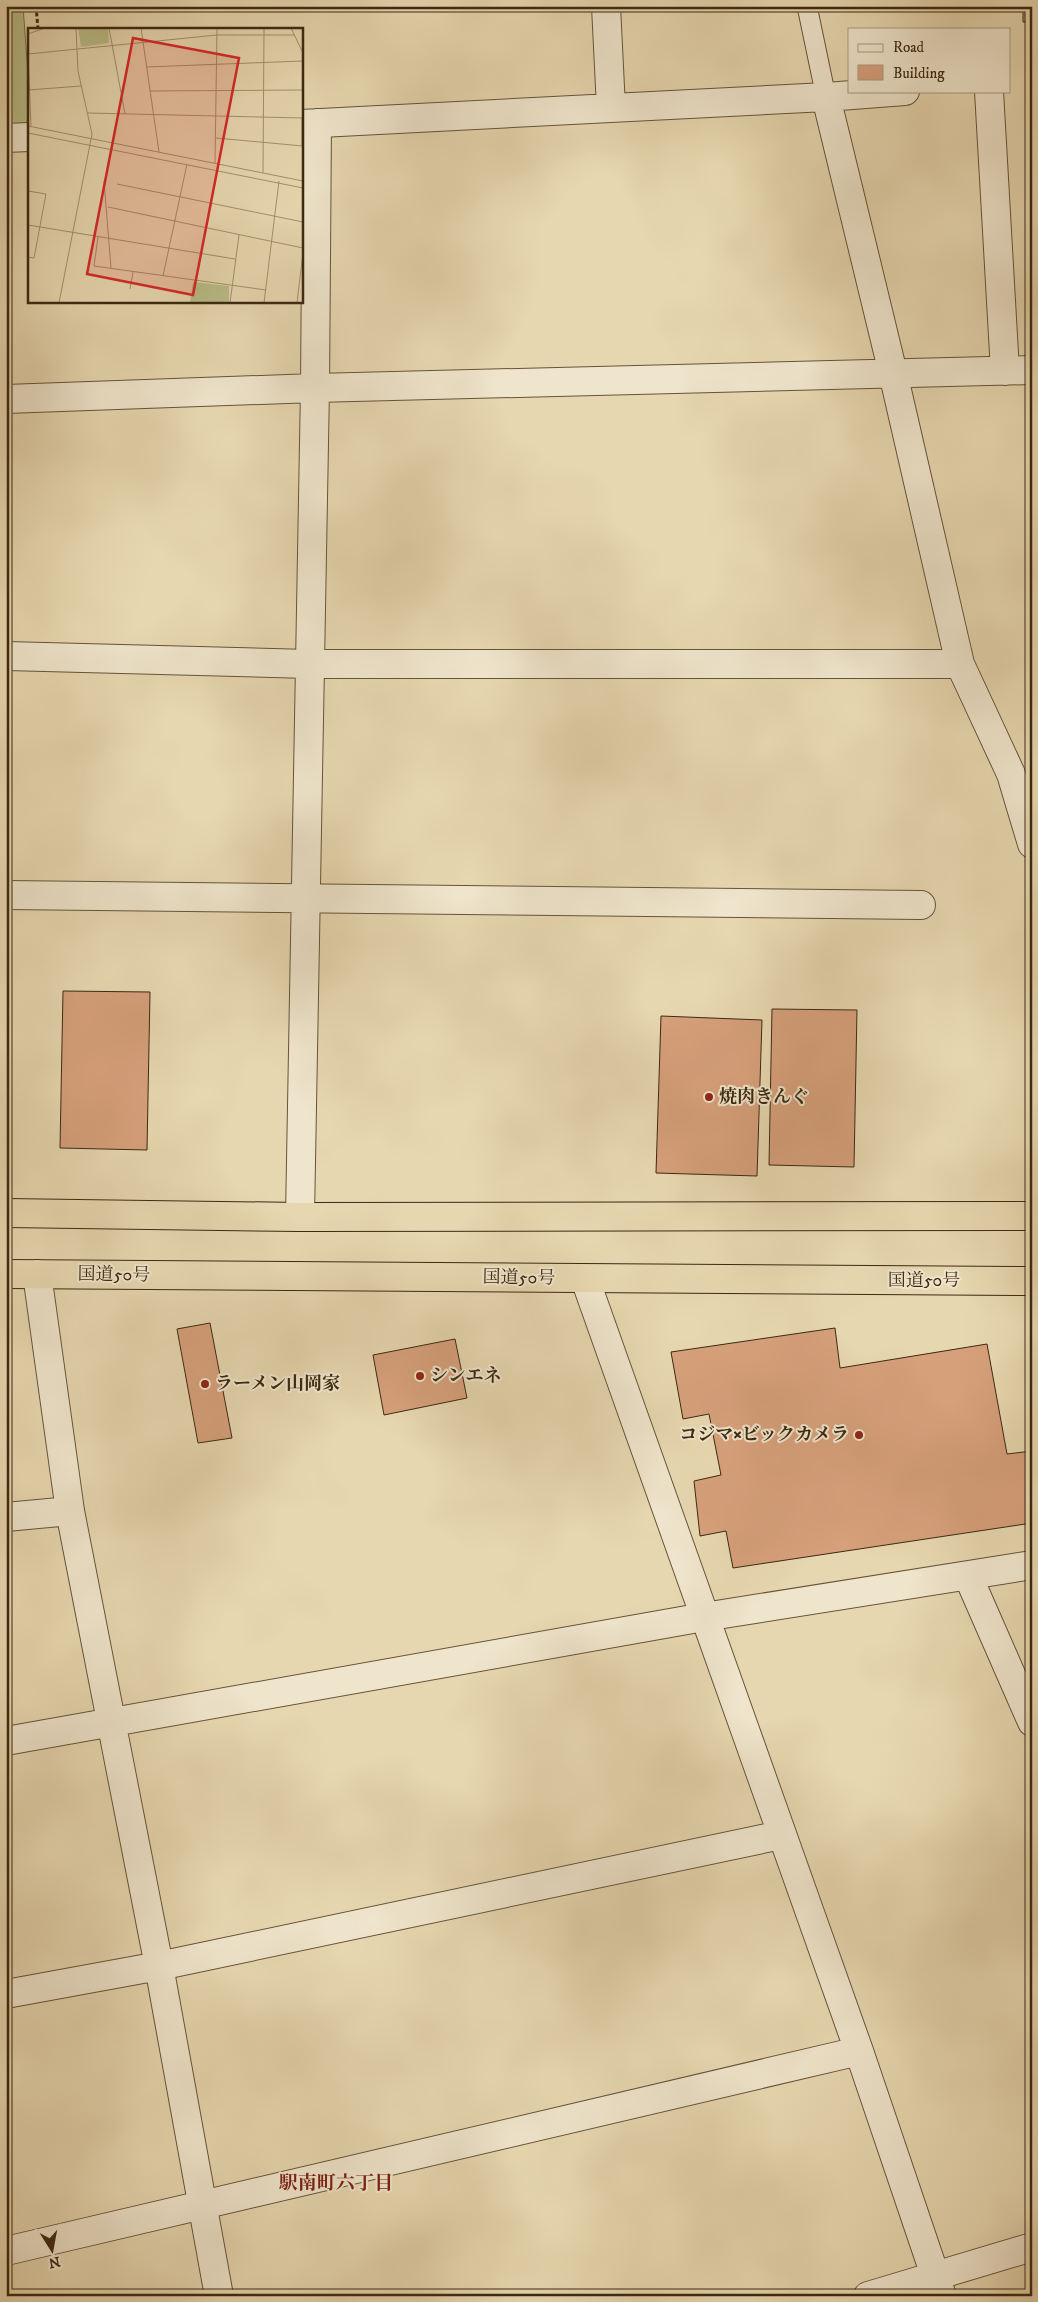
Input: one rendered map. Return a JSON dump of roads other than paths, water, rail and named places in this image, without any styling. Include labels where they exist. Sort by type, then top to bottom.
[{"type":"highway","points":[[6,1214],[300,1217],[1032,1216]]},
{"type":"highway","name":"国道50号","points":[[6,1274],[1032,1281]]},
{"type":"street","points":[[606,6],[611,108]]},
{"type":"street","points":[[300,1217],[315,388],[309,123],[892,92]]},
{"type":"street","points":[[6,399],[315,388],[1019,370],[989,92]]},
{"type":"street","points":[[826,97],[960,664],[1011,774],[1032,844]]},
{"type":"street","points":[[6,138],[28,137]]},
{"type":"street","points":[[6,656],[309,664],[960,664]]},
{"type":"street","points":[[6,895],[306,900],[921,905]]},
{"type":"street","points":[[37,1274],[70,1510],[159,1966],[219,2296]]},
{"type":"street","points":[[586,1279],[781,1835],[859,2051],[938,2286]]},
{"type":"street","points":[[6,1517],[70,1510]]},
{"type":"street","points":[[6,1741],[704,1617],[1032,1565]]},
{"type":"street","points":[[968,1576],[1032,1722]]},
{"type":"street","points":[[6,1994],[159,1966],[781,1835]]},
{"type":"street","points":[[6,2251],[859,2051]]},
{"type":"street","points":[[868,2296],[938,2286],[1032,2247]]},
{"type":"lane","points":[[807,6],[826,97]]},
{"type":"place","name":"焼肉きんぐ","points":[[709,1097]]},
{"type":"place","name":"シンエネ","points":[[420,1376]]},
{"type":"place","name":"ラーメン山岡家","points":[[205,1384]]},
{"type":"place","name":"コジマ×ビックカメラ","points":[[859,1435]]},
{"type":"district","name":"駅南町六丁目","points":[[336,2183]]}]
